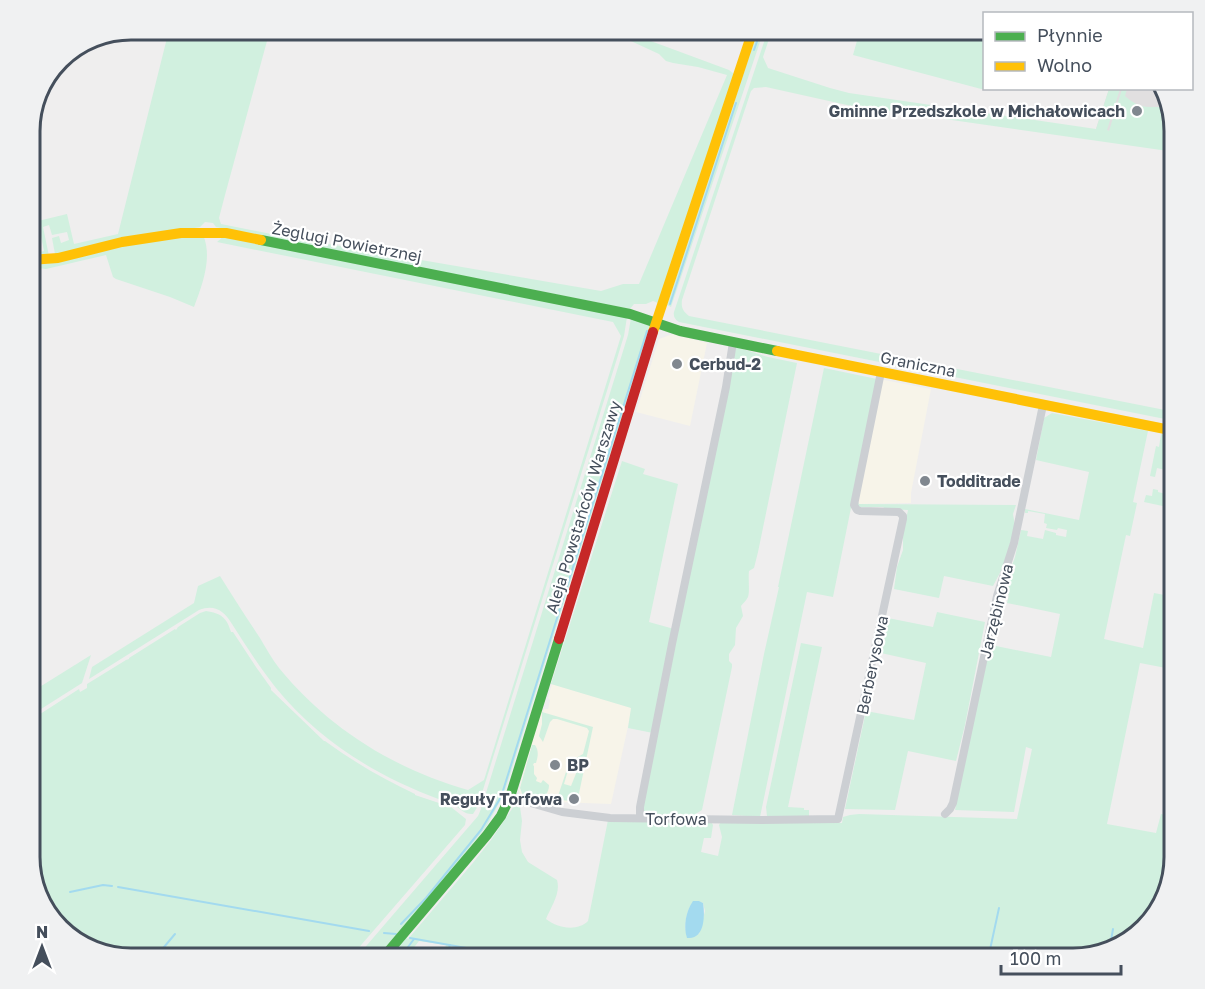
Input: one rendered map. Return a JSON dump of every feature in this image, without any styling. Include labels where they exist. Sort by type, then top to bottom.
[{"type":"street","name":"Aleja Powstańców Warszawy","points":[[391,948],[487,835],[501,816],[510,797],[656,322],[750,40]]},
{"type":"street","name":"Żeglugi Powietrznej","points":[[41,260],[126,240],[176,233],[211,232],[630,314],[656,322]]},
{"type":"street","name":"Graniczna","points":[[656,322],[664,327],[680,331],[1164,429]]},
{"type":"street","points":[[640,818],[652,745],[726,387],[733,342]]},
{"type":"street","name":"Berberysowa","points":[[841,815],[903,516],[898,512],[857,510],[854,504],[881,372]]},
{"type":"street","name":"Jarzębinowa","points":[[945,814],[953,803],[997,596],[1014,543],[1043,405]]},
{"type":"street","name":"Torfowa","points":[[510,797],[562,812],[610,818],[837,820],[841,815]]},
{"type":"shaded area","name":"Gminne Przedszkole w Michałowicach","points":[[1109,90],[1154,90],[1163,114],[1164,139],[1096,129]]},
{"type":"shaded area","name":"Cerbud-2","points":[[673,334],[707,343],[690,426],[636,412],[659,339]]},
{"type":"shaded area","points":[[882,380],[931,389],[911,503],[859,504],[858,502]]},
{"type":"shaded area","points":[[552,684],[632,708],[611,804],[556,802],[525,798],[520,794],[519,789],[540,711],[548,709]]},
{"type":"green space","points":[[166,40],[267,40],[219,218],[221,224],[601,291],[623,284],[639,284],[727,75],[666,61],[659,54],[629,40],[648,40],[729,70],[734,74],[658,303],[653,301],[646,304],[634,304],[630,309],[216,227],[213,223],[205,222],[200,227],[55,254],[52,238],[59,236],[61,243],[69,240],[67,232],[52,235],[49,225],[43,227],[49,256],[41,256],[41,252],[44,251],[41,220],[67,214],[74,244],[118,234]]},
{"type":"green space","points":[[755,40],[761,40],[671,307],[667,305]]},
{"type":"green space","points":[[765,40],[769,40],[763,57],[768,68],[849,93],[1096,129],[1109,90],[1120,90],[1107,130],[1109,131],[1122,90],[1127,90],[1125,96],[1138,105],[1161,107],[1164,150],[847,105],[766,87],[754,88],[751,91],[682,300],[682,307],[689,316],[1164,410],[1164,419],[679,322],[674,312]]},
{"type":"green space","points":[[857,40],[983,40],[983,89],[853,55]]},
{"type":"green space","points":[[203,235],[207,262],[194,307],[116,279],[113,277],[106,255],[41,268],[41,261],[124,244]]},
{"type":"green space","points":[[224,236],[627,317],[624,336],[478,806],[473,814],[465,813],[451,803],[395,780],[330,741],[311,725],[276,688],[229,619],[214,608],[199,610],[89,679],[92,667],[194,603],[198,586],[220,576],[279,668],[298,690],[341,727],[364,744],[414,771],[468,790],[484,780],[621,336],[613,322],[217,242]]},
{"type":"green space","points":[[631,318],[648,323],[650,327],[504,794],[486,827],[385,948],[364,948],[478,816],[628,335]]},
{"type":"green space","points":[[736,347],[797,363],[758,552],[754,568],[749,571],[749,595],[741,606],[743,616],[736,628],[735,645],[729,654],[732,667],[702,810],[688,816],[648,815],[644,812],[643,807]]},
{"type":"green space","points":[[824,368],[877,379],[833,597],[807,592],[760,817],[732,815],[764,654]]},
{"type":"green space","points":[[1052,413],[1148,431],[1133,502],[1137,503],[1130,536],[1126,535],[1104,639],[1143,648],[1154,593],[1164,595],[1164,668],[1140,663],[1107,824],[1156,833],[1161,814],[1164,815],[1164,858],[1160,887],[1142,918],[1129,930],[1108,942],[1091,947],[1074,948],[445,948],[446,945],[419,941],[414,948],[397,948],[406,938],[408,939],[472,864],[514,806],[520,807],[522,852],[528,862],[557,880],[557,895],[546,919],[556,925],[573,928],[588,921],[608,820],[711,822],[713,825],[711,838],[704,838],[701,852],[718,856],[722,837],[719,825],[726,821],[842,823],[843,817],[859,814],[1017,819],[1032,749],[1026,747],[1014,812],[955,810],[988,648],[991,645],[1051,657],[1060,614],[1007,603],[1009,595],[1002,594],[1015,557],[1021,530],[1028,531],[1027,536],[1043,539],[1045,530],[1066,537],[1067,530],[1046,528],[1045,514],[1028,511],[1025,513],[1025,509],[1079,520],[1089,472],[1036,460],[1044,418]],"holes":[[[695,901],[703,903],[705,911],[699,934],[685,929],[686,917],[692,904]]]},
{"type":"green space","points":[[1161,434],[1164,435],[1164,470],[1157,468],[1155,477],[1150,476],[1156,446],[1159,447]]},
{"type":"green space","points":[[622,461],[645,469],[643,474],[678,484],[649,622],[674,629],[653,733],[628,728],[631,708],[551,684]]},
{"type":"green space","points":[[1153,489],[1164,494],[1164,506],[1144,502],[1146,495],[1152,496]]},
{"type":"green space","points":[[858,502],[859,504],[1016,505],[1013,514],[1015,526],[1003,567],[993,586],[944,576],[939,598],[894,589],[897,567],[903,550],[903,535],[908,510],[860,507]]},
{"type":"green space","points":[[206,611],[219,615],[228,623],[231,632],[271,690],[324,741],[380,776],[415,795],[451,807],[466,819],[465,825],[359,948],[114,947],[97,942],[72,927],[72,917],[63,917],[50,898],[41,864],[41,713],[79,689],[80,692],[87,688],[87,684]]},
{"type":"green space","points":[[937,612],[985,622],[956,761],[908,751],[895,810],[845,809],[866,711],[914,720],[926,663],[881,653],[888,618],[933,627]]},
{"type":"green space","points":[[801,643],[822,647],[788,807],[809,810],[809,816],[767,816],[766,807]]},
{"type":"green space","points":[[91,655],[82,683],[41,709],[41,686]]},
{"type":"green space","points":[[542,712],[593,727],[578,798],[572,797],[572,800],[577,801],[576,803],[561,800],[556,802],[568,766],[564,784],[571,786],[579,766],[569,762],[583,754],[589,731],[587,728],[553,719],[543,742],[539,736]]},
{"type":"green space","points":[[532,745],[535,745],[538,751],[536,763],[533,765],[536,781],[541,783],[543,780],[549,785],[546,795],[537,801],[526,799],[520,788]]},
{"type":"water","points":[[693,901],[703,903],[704,920],[697,935],[687,938],[686,919]]},
{"type":"waterway","points":[[754,50],[758,40]]},
{"type":"waterway","points":[[670,304],[736,103]]},
{"type":"waterway","points":[[401,924],[426,898],[481,830],[501,797],[647,331]]},
{"type":"waterway","points":[[70,892],[103,885],[112,886]]},
{"type":"waterway","points":[[118,887],[369,931]]},
{"type":"waterway","points":[[990,948],[999,908]]},
{"type":"waterway","points":[[1111,940],[1113,929]]},
{"type":"waterway","points":[[384,933],[396,934]]},
{"type":"waterway","points":[[163,948],[175,934]]},
{"type":"waterway","points":[[410,938],[467,948]]},
{"type":"waterway","points":[[407,948],[414,939]]},
{"type":"traffic: fast","points":[[261,240],[630,314],[680,331],[777,351]]},
{"type":"traffic: fast","points":[[391,948],[501,816],[510,797],[559,639]]},
{"type":"traffic: slow","points":[[653,332],[750,40]]},
{"type":"traffic: slow","points":[[41,259],[58,258],[122,242],[181,233],[226,233],[261,240]]},
{"type":"traffic: slow","points":[[777,351],[1164,429]]},
{"type":"traffic: jam","points":[[559,639],[653,332]]},
{"type":"place","name":"Gminne Przedszkole w Michałowicach","points":[[1137,111]]},
{"type":"place","name":"Cerbud-2","points":[[677,364]]},
{"type":"place","name":"Todditrade","points":[[925,481]]},
{"type":"place","name":"BP","points":[[555,765]]},
{"type":"place","name":"Reguły Torfowa","points":[[574,799]]}]
